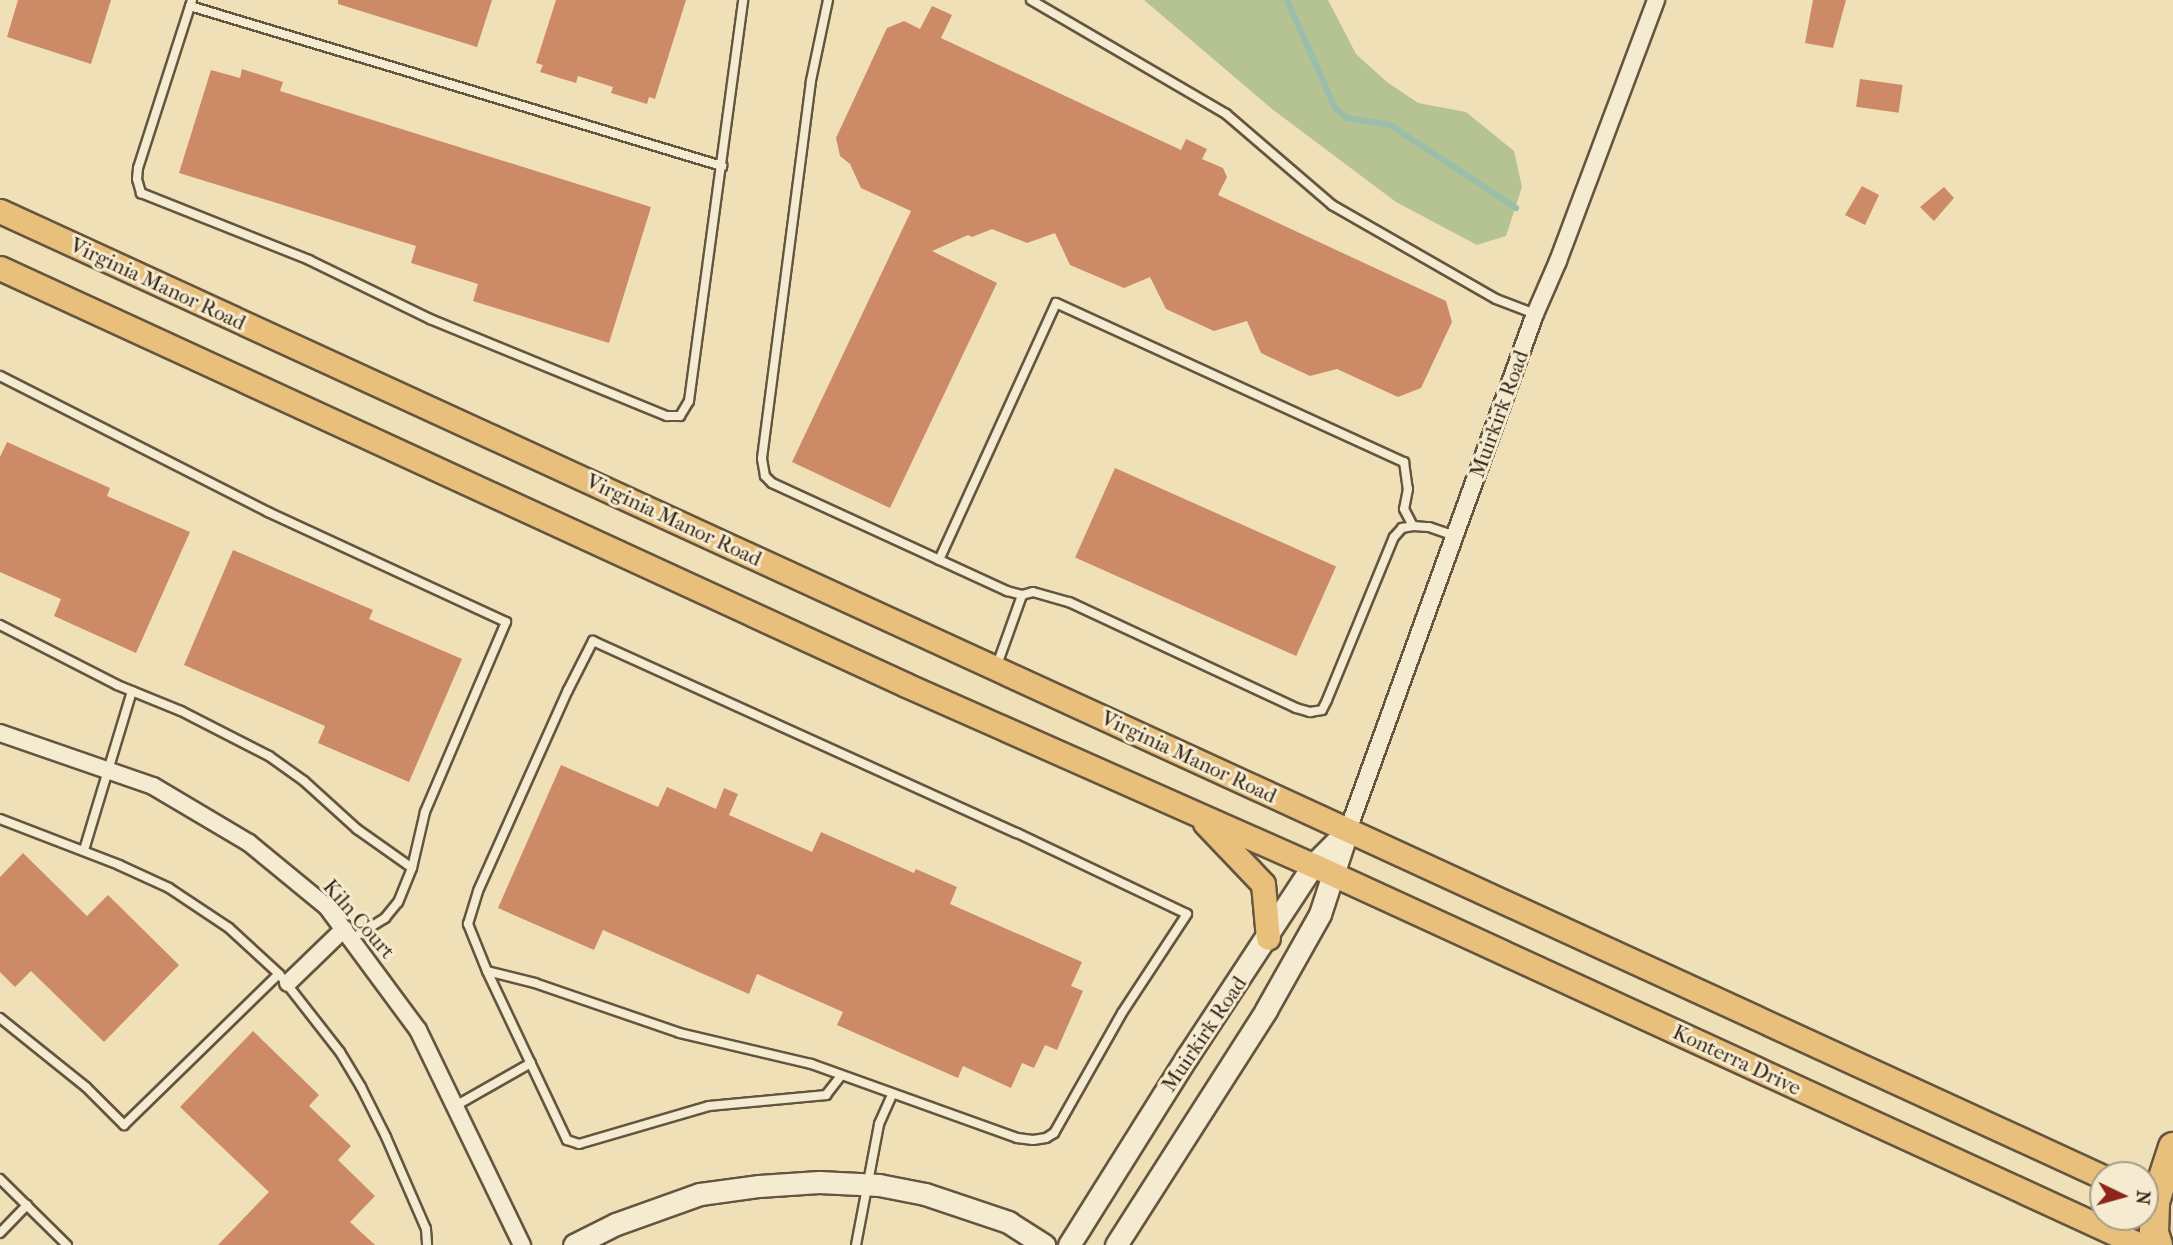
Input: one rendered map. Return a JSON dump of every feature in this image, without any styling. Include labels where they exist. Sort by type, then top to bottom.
[{"type":"highway","points":[[2159,1199],[2173,1147]]},
{"type":"main road","name":"Virginia Manor Road","points":[[0,211],[1348,830]]},
{"type":"main road","points":[[0,268],[906,685],[1323,870]]},
{"type":"main road","points":[[1195,813],[1263,884],[1268,938]]},
{"type":"main road","points":[[1348,830],[2089,1171]]},
{"type":"main road","name":"Muirkirk Road","points":[[1069,1245],[1187,1057],[1268,938],[1323,870],[1348,830]]},
{"type":"main road","name":"Muirkirk Road","points":[[1116,1245],[1266,1010],[1320,914],[1323,870]]},
{"type":"main road","name":"Konterra Drive","points":[[1323,870],[2140,1245]]},
{"type":"main road","points":[[575,1245],[616,1224],[700,1194],[819,1182],[867,1185],[925,1194],[1008,1222],[1044,1245]]},
{"type":"street","name":"Muirkirk Road","points":[[1348,830],[1535,314],[1656,0]]},
{"type":"street","name":"Kiln Court","points":[[0,733],[153,786],[249,844],[327,907],[418,1030],[457,1105],[522,1245]]},
{"type":"street","points":[[284,978],[348,934]]},
{"type":"lane","points":[[722,166],[191,3],[138,168],[137,179],[141,193],[309,260],[430,320],[667,416],[680,416],[689,401],[722,166],[743,0]]},
{"type":"lane","points":[[828,0],[811,81],[762,459],[765,476],[792,494],[1007,591],[1022,595],[1033,592],[1069,602],[1296,708],[1310,712],[1322,710],[1386,552],[1402,528],[1429,527],[1455,536]]},
{"type":"lane","points":[[1031,0],[1226,114],[1332,205],[1496,299],[1535,314]]},
{"type":"lane","points":[[939,559],[1056,303],[1404,462],[1408,489],[1404,509],[1413,526]]},
{"type":"lane","points":[[0,377],[268,512],[506,622],[425,811],[412,868],[398,902],[385,918],[348,934]]},
{"type":"lane","points":[[996,668],[1022,595]]},
{"type":"lane","points":[[0,625],[269,756],[304,781],[357,829],[412,868]]},
{"type":"lane","points":[[487,971],[535,983],[680,1033],[811,1064],[840,1077],[1017,1138],[1046,1138],[1054,1133],[1122,1013],[1187,914],[1017,833],[593,640],[478,891],[468,924],[487,971],[567,1140],[579,1144],[709,1106],[826,1096],[840,1077]]},
{"type":"lane","points":[[84,850],[132,691]]},
{"type":"lane","points":[[0,819],[84,850],[169,888],[229,928],[284,978],[340,1052],[387,1137],[426,1229],[427,1245]]},
{"type":"lane","points":[[0,1018],[86,1087],[124,1125],[284,978]]},
{"type":"lane","points":[[457,1105],[530,1063]]},
{"type":"lane","points":[[856,1245],[879,1124],[892,1095]]},
{"type":"lane","points":[[0,1179],[67,1245]]},
{"type":"lane","points":[[0,1233],[27,1205]]},
{"type":"green space","points":[[1144,0],[1328,0],[1356,54],[1387,82],[1418,103],[1466,112],[1514,151],[1522,187],[1506,236],[1477,245],[1396,202],[1272,109]]},
{"type":"building","points":[[18,0],[111,0],[91,64],[7,37]]},
{"type":"building","points":[[338,0],[492,0],[477,47],[338,4]]},
{"type":"building","points":[[556,0],[686,0],[655,99],[649,97],[647,104],[611,93],[613,87],[578,76],[576,83],[540,72],[543,65],[536,63]]},
{"type":"building","points":[[1813,0],[1846,0],[1833,48],[1805,43]]},
{"type":"building","points":[[932,6],[952,15],[941,38],[1181,150],[1186,139],[1207,149],[1202,159],[1223,168],[1227,177],[1218,195],[1446,301],[1452,322],[1421,388],[1398,397],[1337,369],[1310,376],[1261,353],[1247,321],[1214,331],[1166,309],[1150,277],[1124,288],[1070,265],[1055,233],[1027,243],[992,229],[972,237],[968,235],[932,251],[997,283],[890,508],[792,462],[911,211],[861,188],[850,164],[840,156],[836,138],[887,28],[904,21],[920,29]]},
{"type":"building","points":[[242,69],[283,82],[280,91],[651,207],[609,343],[473,301],[478,284],[411,263],[416,246],[179,173],[211,70],[240,78]]},
{"type":"building","points":[[1860,79],[1903,85],[1899,113],[1856,107]]},
{"type":"building","points":[[1862,186],[1879,195],[1865,225],[1845,215]]},
{"type":"building","points":[[1944,187],[1954,198],[1934,221],[1920,207]]},
{"type":"building","points":[[7,442],[110,488],[107,496],[190,532],[136,653],[54,616],[61,599],[0,572],[0,457]]},
{"type":"building","points":[[1115,468],[1336,566],[1296,656],[1075,558]]},
{"type":"building","points":[[233,550],[373,610],[369,619],[462,659],[409,782],[318,743],[325,726],[184,665]]},
{"type":"building","points":[[561,765],[658,807],[667,787],[716,809],[724,788],[738,794],[729,815],[812,852],[821,832],[914,873],[916,869],[957,887],[950,904],[1082,962],[1071,986],[1083,991],[1057,1050],[1045,1045],[1034,1068],[1022,1063],[1011,1088],[963,1066],[958,1078],[837,1025],[843,1012],[757,974],[749,994],[603,930],[594,950],[498,908]]},
{"type":"building","points":[[23,853],[87,916],[108,895],[179,965],[104,1042],[31,971],[15,987],[0,972],[0,877]]},
{"type":"building","points":[[253,1031],[319,1095],[309,1106],[351,1146],[338,1160],[375,1196],[350,1222],[375,1245],[218,1245],[269,1192],[180,1107]]},
{"type":"waterway","points":[[1287,0],[1335,108],[1346,118],[1390,125],[1516,208]]}]
